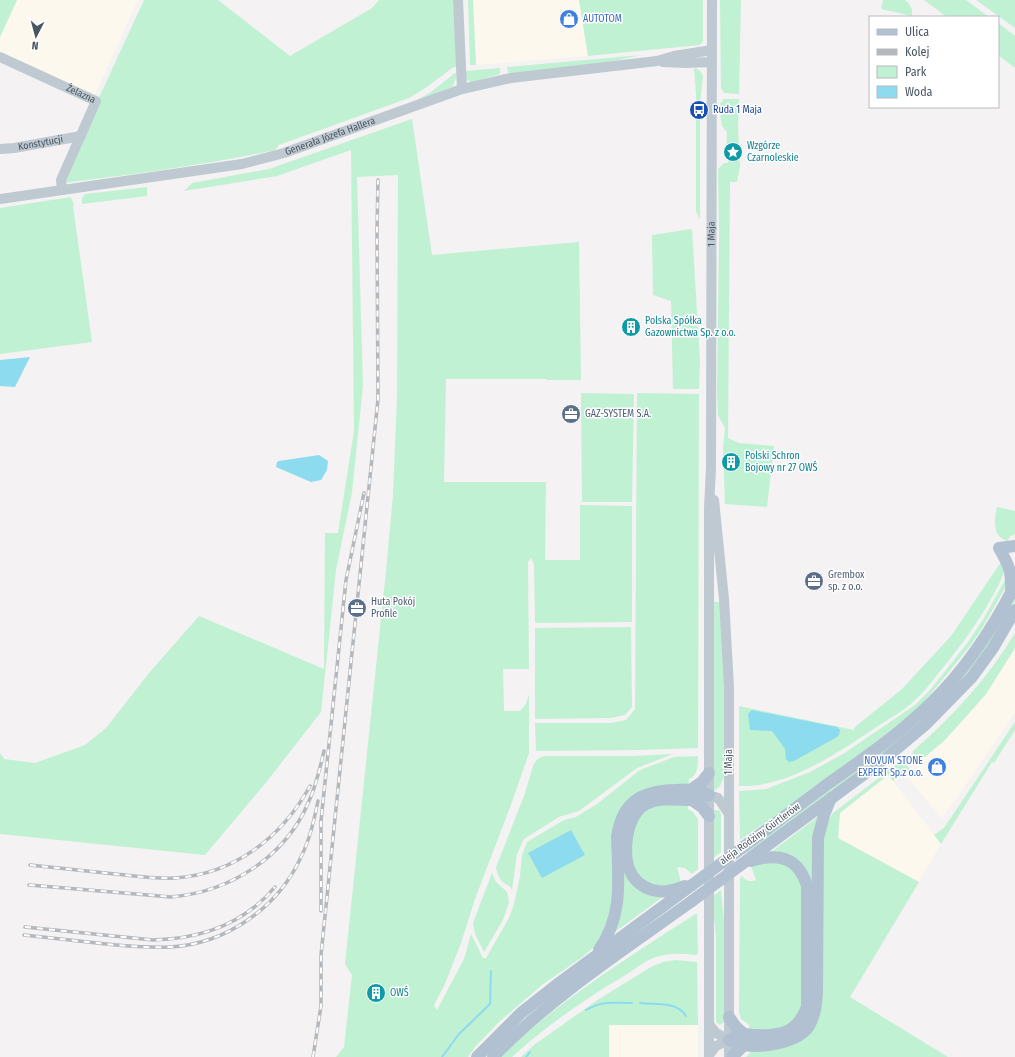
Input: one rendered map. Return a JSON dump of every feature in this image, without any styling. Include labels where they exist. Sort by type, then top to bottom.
[{"type":"main road","points":[[1013,589],[1008,564],[999,548],[1015,546]]},
{"type":"main road","name":"aleja Rodziny Gürtlerów","points":[[477,1057],[520,1013],[888,741],[932,702],[962,668],[993,625],[1013,589]]},
{"type":"main road","name":"aleja Rodziny Gürtlerów","points":[[493,1057],[531,1021],[566,992],[692,901],[901,746],[940,710],[972,677],[1010,625],[1015,610]]},
{"type":"main road","points":[[692,794],[709,773]]},
{"type":"main road","points":[[594,958],[607,939],[614,923],[617,906],[617,838],[622,817],[630,805],[642,795],[657,791],[692,794],[709,816]]},
{"type":"main road","points":[[692,885],[664,892],[642,886],[631,873],[628,864],[627,854],[629,825],[638,810],[646,804],[703,792],[709,795]]},
{"type":"main road","points":[[729,1017],[744,1040],[771,1045],[786,1042],[801,1034],[808,1027],[815,1009],[817,993],[818,838],[824,815],[832,797]]},
{"type":"main road","points":[[729,1040],[744,1040],[780,1034],[796,1026],[804,1016],[808,998],[807,886],[800,870],[786,859],[776,857],[762,858],[742,864]]},
{"type":"main road","points":[[732,1057],[744,1040]]},
{"type":"street","points":[[458,0],[462,89]]},
{"type":"street","name":"1 Maja","points":[[709,1056],[709,508],[711,468],[712,0]]},
{"type":"street","name":"Generała Józefa Hallera","points":[[0,199],[242,164],[284,153],[462,89],[511,78],[657,61],[674,56],[712,50]]},
{"type":"street","name":"Żelazna","points":[[0,57],[96,101],[61,180],[62,190]]},
{"type":"street","name":"Generała Józefa Hallera","points":[[657,61],[680,63],[712,62]]},
{"type":"street","name":"Konstytucji","points":[[0,149],[14,148],[81,136]]},
{"type":"street","name":"1 Maja","points":[[711,468],[724,598],[728,656],[729,1057]]},
{"type":"street","points":[[709,795],[719,790],[729,777]]},
{"type":"street","points":[[709,795],[718,798],[729,814]]},
{"type":"street","points":[[709,1024],[716,1034],[729,1040]]},
{"type":"street","points":[[709,1056],[716,1046],[729,1040]]},
{"type":"shaded area","points":[[17,0],[138,0],[94,97],[0,54],[0,37]]},
{"type":"shaded area","points":[[473,0],[579,0],[588,56],[476,65]]},
{"type":"shaded area","points":[[1015,648],[1015,713],[942,819],[904,773],[943,742],[962,723],[986,694]]},
{"type":"shaded area","points":[[889,775],[941,844],[919,882],[838,838],[840,813]]},
{"type":"shaded area","points":[[609,1025],[698,1025],[698,1057],[609,1057]]},
{"type":"green space","points":[[0,0],[17,0],[0,37]]},
{"type":"green space","points":[[144,0],[218,0],[290,56],[372,8],[379,0],[453,0],[458,66],[452,68],[427,87],[409,98],[279,145],[275,150],[196,165],[63,183],[97,102]]},
{"type":"green space","points":[[468,0],[473,0],[476,65],[470,65]]},
{"type":"green space","points":[[579,0],[703,0],[703,41],[700,45],[588,56]]},
{"type":"green space","points":[[720,0],[741,0],[739,94],[724,93],[721,89]]},
{"type":"green space","points":[[883,0],[905,0],[911,7],[912,16],[881,9]]},
{"type":"green space","points":[[924,0],[966,0],[988,16],[946,16]]},
{"type":"green space","points":[[976,0],[1015,0],[1015,28]]},
{"type":"green space","points":[[999,24],[1015,36],[1015,68],[999,56]]},
{"type":"green space","points":[[641,55],[606,63],[510,74],[507,67]]},
{"type":"green space","points":[[500,68],[500,74],[473,82],[470,82],[466,78],[465,71]]},
{"type":"green space","points":[[694,68],[700,71],[703,77],[699,111],[697,112],[697,118],[700,118],[700,220],[696,211],[696,94]]},
{"type":"green space","points":[[457,73],[452,87],[417,100],[431,92]]},
{"type":"green space","points":[[723,99],[739,99],[738,127],[740,166],[737,182],[730,182],[728,438],[739,443],[774,446],[767,507],[725,504],[723,448],[725,428],[718,415],[717,394],[719,238],[718,169],[724,163],[728,163],[729,153],[726,152],[727,132],[722,126],[720,114],[720,103]]},
{"type":"green space","points":[[412,119],[432,255],[579,242],[581,380],[446,379],[444,482],[546,482],[545,560],[580,560],[580,505],[632,506],[632,622],[535,623],[534,564],[531,558],[528,562],[529,669],[503,669],[504,711],[520,711],[526,704],[529,694],[529,753],[475,899],[461,943],[445,984],[434,1005],[437,1010],[464,959],[471,934],[483,958],[486,958],[509,918],[514,904],[520,876],[522,855],[527,842],[564,820],[576,817],[597,804],[640,770],[674,757],[698,756],[698,763],[696,773],[689,779],[688,786],[638,793],[613,904],[599,943],[581,958],[542,985],[499,1022],[475,1047],[468,1057],[336,1057],[344,1047],[352,975],[345,964],[393,495],[397,397],[398,175],[357,177],[363,386],[352,492],[336,570],[321,712],[264,785],[205,855],[0,834],[0,753],[4,759],[35,763],[85,745],[106,728],[149,673],[199,616],[324,669],[325,533],[338,533],[354,431],[351,150],[277,176],[184,191],[192,183],[269,169]]},
{"type":"green space","points":[[147,187],[147,196],[82,204],[82,198],[85,194]]},
{"type":"green space","points":[[71,197],[74,205],[92,342],[0,354],[0,208]]},
{"type":"green space","points":[[692,229],[700,361],[699,389],[673,389],[671,301],[653,295],[652,235]]},
{"type":"green space","points":[[581,393],[634,394],[632,502],[582,502]]},
{"type":"green space","points":[[637,393],[699,394],[698,748],[536,751],[535,723],[611,723],[626,720],[635,709]]},
{"type":"green space","points":[[997,507],[1015,511],[1015,534],[1009,537],[1008,541],[999,536],[995,527]]},
{"type":"green space","points":[[1003,559],[1004,570],[1002,577],[981,615],[926,689],[913,702],[847,747],[794,775],[757,785],[739,786],[739,706],[854,730],[855,727],[902,689],[951,636]]},
{"type":"green space","points":[[1007,576],[1007,584],[981,630],[970,646],[920,707],[836,773],[740,840],[739,791],[766,789],[810,772],[843,754],[915,705],[930,690],[968,642],[984,618]]},
{"type":"green space","points":[[1015,593],[1015,602],[1009,614],[976,664],[916,728],[747,855],[747,850],[908,729]]},
{"type":"green space","points":[[712,602],[721,602],[725,658],[725,774],[720,786],[714,791]]},
{"type":"green space","points":[[631,627],[632,707],[625,715],[611,718],[535,719],[535,628]]},
{"type":"green space","points":[[1015,633],[1015,648],[986,694],[943,742],[916,764],[912,757],[913,751],[969,696],[1005,650]]},
{"type":"green space","points":[[1015,722],[1015,730],[994,763],[992,762],[941,844],[934,835],[944,828]]},
{"type":"green space","points":[[673,754],[637,768],[579,811],[559,817],[524,839],[517,854],[512,890],[510,886],[501,880],[496,867],[524,796],[534,763],[539,758],[544,756],[633,756]]},
{"type":"green space","points":[[898,763],[905,764],[910,769],[893,781],[888,775],[840,813],[838,838],[919,882],[850,997],[948,1057],[746,1057],[752,1051],[774,1050],[785,1047],[812,1030],[820,1016],[820,851],[826,823],[833,813]]},
{"type":"green space","points":[[688,803],[688,809],[693,812],[698,819],[698,869],[692,874],[685,868],[677,867],[681,882],[663,888],[642,881],[632,865],[632,826],[650,806]]},
{"type":"green space","points":[[639,805],[625,868],[664,896],[615,932],[621,842]]},
{"type":"green space","points":[[714,810],[719,810],[721,814],[721,852],[712,859],[713,812]]},
{"type":"green space","points":[[819,816],[813,1007],[800,1026],[810,885],[771,852]]},
{"type":"green space","points":[[758,863],[785,863],[802,881],[803,1008],[786,1028],[749,1031],[749,1025],[741,1019],[739,1012],[740,878],[742,876],[748,881],[756,880],[751,866]]},
{"type":"green space","points":[[492,873],[496,882],[507,892],[509,902],[503,920],[484,952],[475,934],[473,923]]},
{"type":"green space","points":[[721,890],[725,930],[724,1022],[720,1025],[716,1022],[716,938],[712,897]]},
{"type":"green space","points":[[697,913],[698,954],[666,955],[647,961],[566,1014],[538,1034],[512,1057],[500,1057],[523,1036],[570,998],[620,963]]},
{"type":"green space","points":[[676,960],[697,962],[698,1025],[609,1025],[609,1057],[521,1057],[534,1045],[599,999],[651,967],[663,962]]},
{"type":"water","points":[[30,357],[15,387],[0,386],[0,360]]},
{"type":"water","points":[[319,455],[328,461],[327,470],[321,480],[311,482],[276,467],[277,462],[279,461]]},
{"type":"water","points":[[752,710],[837,727],[840,730],[839,735],[794,761],[789,762],[786,759],[785,749],[772,731],[750,730],[748,714]]},
{"type":"water","points":[[571,830],[585,855],[542,878],[528,853]]},
{"type":"waterway","points":[[442,1057],[459,1034],[490,1004],[491,971]]},
{"type":"waterway","points":[[586,1010],[603,1003],[632,1003]]},
{"type":"waterway","points":[[640,1003],[672,1006],[682,1011],[686,1016]]},
{"type":"waterway","points":[[526,1057],[530,1052]]},
{"type":"railway","points":[[313,1057],[321,1006],[321,955],[378,399],[378,180]]},
{"type":"railway","points":[[321,911],[321,821],[346,580],[364,493]]},
{"type":"railway","points":[[29,885],[171,897],[193,894],[214,888],[235,879],[254,868],[271,855],[286,839],[299,821],[314,789],[324,751]]},
{"type":"railway","points":[[30,865],[152,878],[175,878],[197,875],[237,861],[254,850],[286,821],[310,786]]},
{"type":"railway","points":[[24,935],[146,947],[170,947],[211,939],[230,931],[248,920],[264,907],[279,892],[291,875],[307,843],[318,801]]},
{"type":"railway","points":[[25,927],[153,940],[170,939],[204,933],[235,920],[263,900],[275,887]]},
{"type":"place","name":"AUTOTOM","points":[[569,19]]},
{"type":"place","name":"Ruda 1 Maja","points":[[699,110]]},
{"type":"place","name":"Wzgórze Czarnoleskie","points":[[733,152]]},
{"type":"place","name":"Polska Spółka Gazownictwa Sp. z o.o.","points":[[631,327]]},
{"type":"place","name":"GAZ-SYSTEM S.A.","points":[[571,414]]},
{"type":"place","name":"Polski Schron Bojowy nr 27 OWŚ","points":[[731,462]]},
{"type":"place","name":"Grembox sp. z o.o.","points":[[814,581]]},
{"type":"place","name":"Huta Pokój Profile","points":[[357,608]]},
{"type":"place","name":"NOVUM STONE EXPERT Sp.z o.o.","points":[[937,767]]},
{"type":"place","name":"OWŚ","points":[[376,993]]}]
